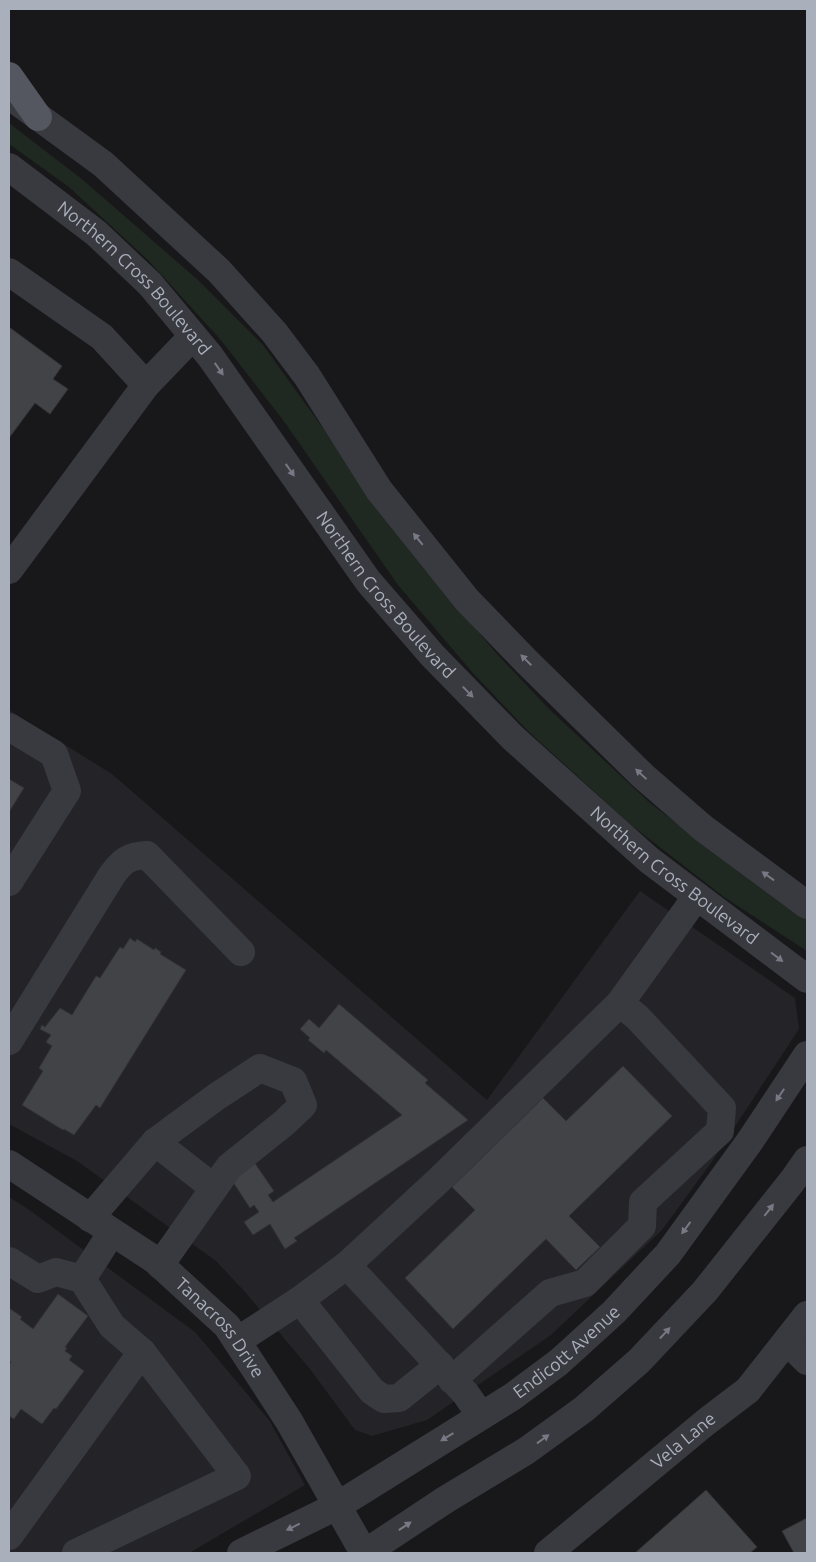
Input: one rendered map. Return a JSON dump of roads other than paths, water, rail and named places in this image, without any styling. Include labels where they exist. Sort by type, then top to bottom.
[{"type":"main road","points":[[9,76],[38,118]]},
{"type":"street","points":[[9,94],[38,118],[103,164],[219,271],[274,332],[307,376],[378,490],[467,600],[527,662],[643,776],[703,828],[807,905]]},
{"type":"street","name":"Northern Cross Boulevard","points":[[9,167],[96,233],[150,284],[210,356],[368,581],[432,656],[512,738],[649,860],[807,979]]},
{"type":"street","points":[[9,272],[102,337],[146,385]]},
{"type":"street","points":[[9,570],[146,385],[193,336]]},
{"type":"street","points":[[9,727],[54,754],[67,791],[9,882]]},
{"type":"street","points":[[9,1041],[112,875],[121,862],[134,856],[147,855],[241,952]]},
{"type":"street","points":[[237,1341],[300,1300],[347,1266],[440,1180],[620,1003],[697,896]]},
{"type":"street","points":[[300,1300],[372,1391],[384,1399],[399,1398],[446,1372],[550,1293],[585,1283],[642,1226],[643,1202],[720,1131],[722,1108],[637,1017],[620,1003]]},
{"type":"street","name":"Endicott Avenue","points":[[241,1553],[337,1506],[512,1397],[559,1362],[614,1312],[668,1254],[750,1141],[807,1055]]},
{"type":"street","points":[[82,1280],[101,1225],[156,1142],[216,1097],[260,1068],[294,1081],[303,1105],[284,1123],[229,1166],[160,1265]]},
{"type":"street","points":[[156,1142],[214,1188]]},
{"type":"street","points":[[365,1553],[445,1500],[526,1451],[584,1409],[639,1361],[705,1291],[807,1160]]},
{"type":"street","name":"Tanacross Drive","points":[[9,1164],[160,1265],[228,1326],[289,1421],[365,1553]]},
{"type":"street","points":[[9,1261],[38,1278],[56,1272],[82,1280],[112,1326],[142,1352],[237,1476],[76,1553]]},
{"type":"street","points":[[347,1266],[466,1394],[481,1416]]},
{"type":"street","name":"Vela Lane","points":[[548,1553],[706,1422],[748,1390],[807,1315]]},
{"type":"street","points":[[787,1342],[807,1361]]},
{"type":"street","points":[[9,1536],[142,1352]]}]
